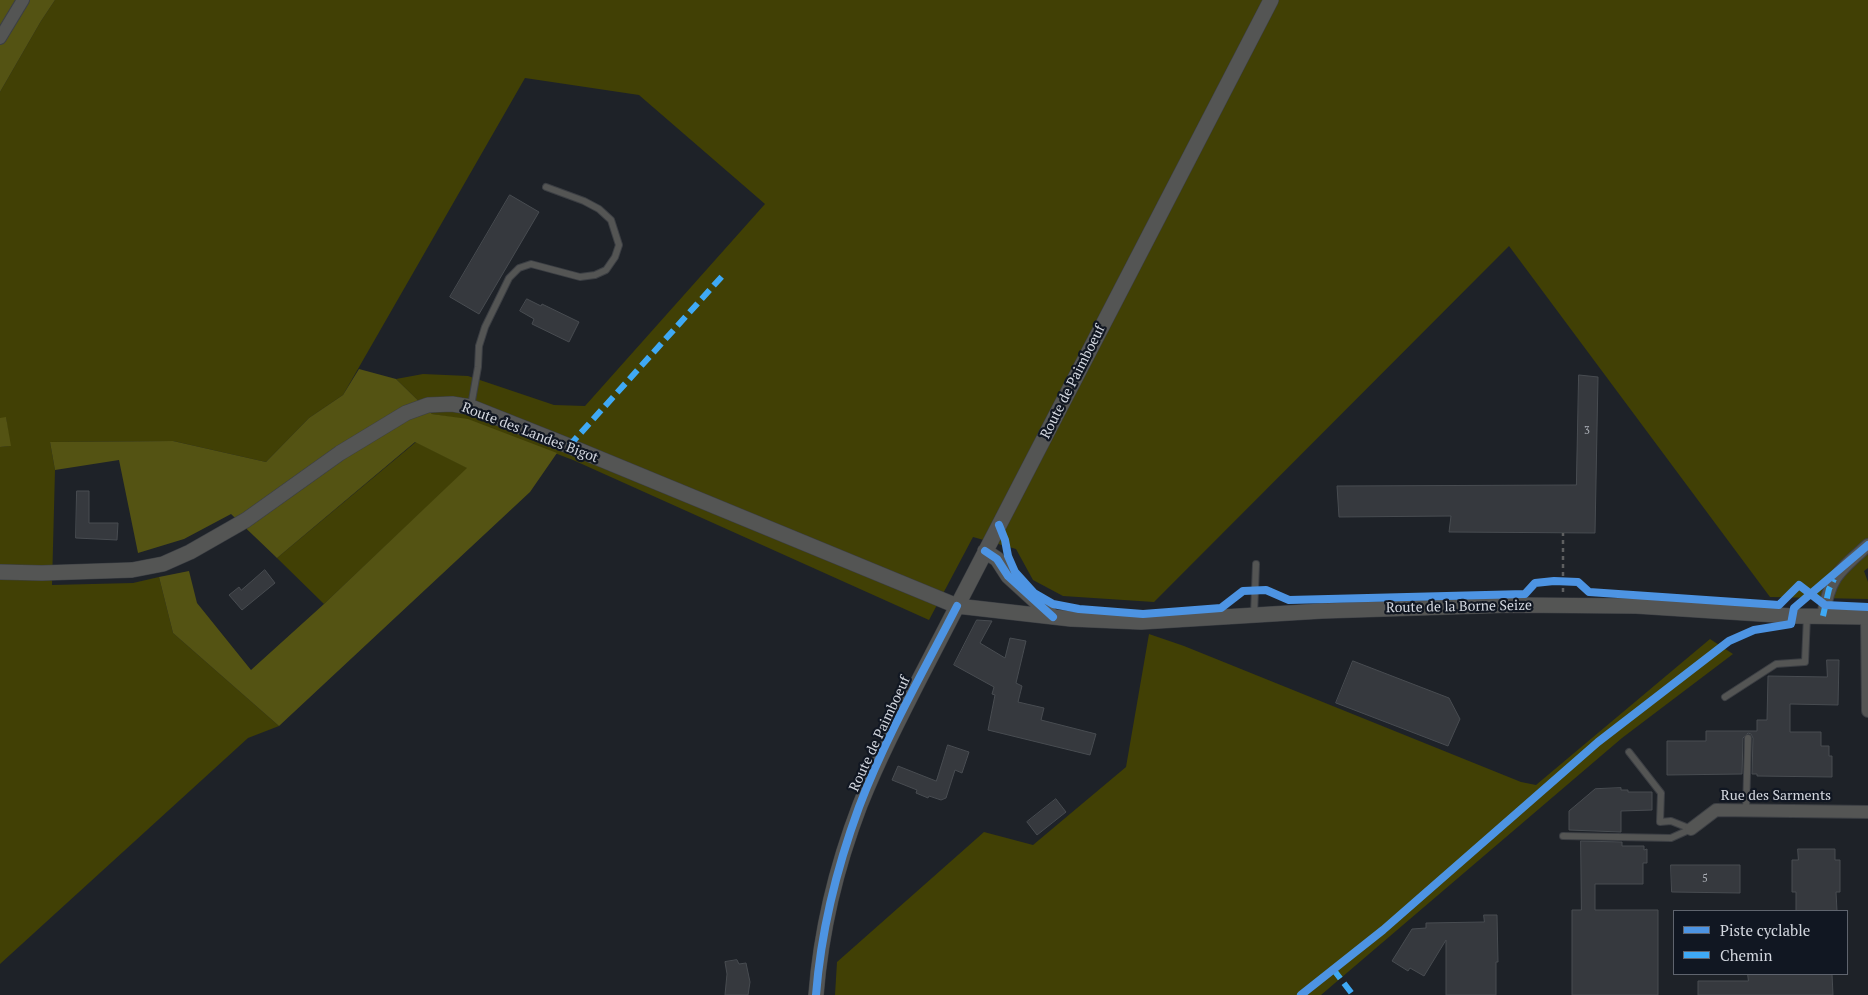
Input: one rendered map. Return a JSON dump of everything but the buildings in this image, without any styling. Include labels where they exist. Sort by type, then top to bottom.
[{"type":"street","points":[[0,38],[23,0]]},
{"type":"street","name":"Route de Paimboeuf","points":[[816,995],[818,967],[830,906],[844,852],[879,761],[985,551],[1271,0]]},
{"type":"street","name":"Route des Landes Bigot","points":[[0,572],[132,570],[163,564],[190,552],[246,520],[340,453],[406,413],[428,405],[452,404],[471,407],[957,606],[1052,617]]},
{"type":"street","points":[[1823,616],[1829,589],[1838,572],[1868,545]]},
{"type":"street","points":[[985,551],[997,559],[1008,576],[1052,617]]},
{"type":"street","name":"Route de la Borne Seize","points":[[1052,617],[1141,622],[1322,611],[1510,605],[1636,606],[1867,618]]},
{"type":"street","points":[[1867,618],[1868,711]]},
{"type":"street","name":"Rue des Sarments","points":[[1691,829],[1716,810],[1868,812]]},
{"type":"lane","points":[[471,407],[478,367],[479,346],[485,327],[509,278],[520,268],[532,264],[580,277],[595,275],[606,270],[615,257],[619,245],[611,220],[599,209],[584,200],[546,187]]},
{"type":"lane","points":[[1254,615],[1256,564]]},
{"type":"lane","points":[[1725,698],[1776,664],[1805,662],[1807,616]]},
{"type":"lane","points":[[1746,810],[1748,738]]},
{"type":"lane","points":[[1628,752],[1661,793],[1660,822],[1671,821],[1691,829]]},
{"type":"lane","points":[[1563,836],[1671,838],[1691,829]]},
{"type":"path","points":[[1563,533],[1563,606]]},
{"type":"shaded area","points":[[0,0],[55,0],[0,92]]},
{"type":"shaded area","points":[[55,0],[1868,0],[1868,568],[1864,571],[1868,582],[1868,599],[1770,597],[1509,246],[1154,602],[1063,596],[1033,580],[1016,549],[973,537],[929,620],[573,460],[468,420],[432,414],[396,379],[423,374],[468,376],[554,405],[585,406],[765,204],[639,95],[525,78],[343,395],[309,418],[266,462],[173,441],[50,442],[55,470],[52,585],[133,583],[159,577],[173,633],[279,726],[248,738],[0,964],[0,447],[10,446],[6,418],[0,418],[0,92]]},
{"type":"shaded area","points":[[359,369],[396,379],[432,414],[468,419],[557,453],[530,492],[279,726],[173,633],[159,577],[189,571],[197,603],[251,670],[324,604],[467,468],[415,442],[277,558],[231,514],[184,539],[138,553],[119,460],[55,470],[50,442],[173,441],[266,462],[309,418],[343,395]]},
{"type":"shaded area","points":[[6,417],[11,446],[0,447],[0,418]]},
{"type":"shaded area","points":[[416,442],[468,468],[324,604],[277,558]]},
{"type":"shaded area","points":[[1149,634],[1184,646],[1521,782],[1536,785],[1710,639],[1733,654],[1622,738],[1321,995],[835,995],[837,962],[984,832],[1033,845],[1126,767]]},
{"type":"marked path","points":[[569,446],[725,273]]},
{"type":"marked path","points":[[1823,616],[1829,589],[1834,579]]},
{"type":"marked path","points":[[1333,969],[1353,995]]},
{"type":"cycle path","points":[[999,525],[1015,572],[1034,593],[1053,604],[1079,609],[1143,614],[1221,608],[1243,591],[1266,590],[1289,600],[1525,594],[1535,583],[1554,581],[1578,582],[1589,592],[1779,605],[1799,585],[1825,605],[1868,607]]},
{"type":"cycle path","points":[[1301,995],[1383,930],[1598,742],[1729,641],[1754,630],[1791,624],[1794,608],[1868,545]]},
{"type":"cycle path","points":[[985,551],[997,559],[1008,576],[1053,617]]},
{"type":"cycle path","points":[[816,995],[818,971],[831,900],[859,807],[892,730],[957,606]]}]
